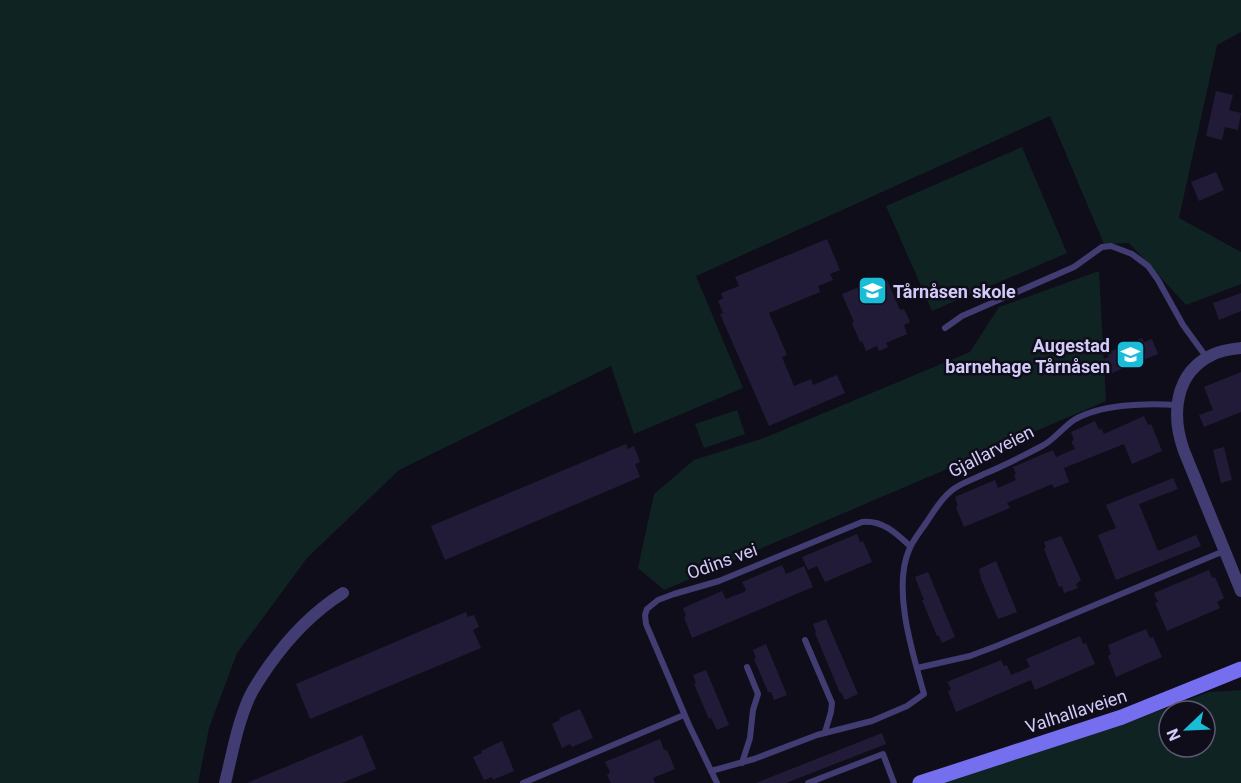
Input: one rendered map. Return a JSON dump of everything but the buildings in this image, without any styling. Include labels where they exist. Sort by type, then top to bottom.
[{"type":"street","points":[[1241,348],[1207,357],[1188,377],[1182,386],[1177,405],[1176,425],[1180,442],[1241,591]]},
{"type":"street","points":[[225,783],[243,715],[254,688],[284,645],[303,624],[324,605],[343,593]]},
{"type":"street","name":"Valhallaveien","points":[[920,783],[1122,717],[1241,669]]},
{"type":"lane","points":[[945,328],[962,316],[1074,267],[1106,246],[1132,254],[1148,266],[1183,325],[1207,357]]},
{"type":"lane","name":"Gjallarveien","points":[[910,546],[950,492],[1046,444],[1075,420],[1091,412],[1107,409],[1145,404],[1177,405]]},
{"type":"lane","name":"Odins vei","points":[[717,783],[684,715],[645,619],[647,609],[653,603],[674,594],[719,581],[862,522],[884,525],[910,546]]},
{"type":"lane","points":[[711,771],[777,752],[825,732],[872,721],[907,706],[924,694],[909,638],[903,599],[904,567],[910,546]]},
{"type":"lane","points":[[917,668],[970,656],[999,645],[1225,551]]},
{"type":"lane","points":[[805,640],[832,703],[825,732]]},
{"type":"lane","points":[[742,763],[750,738],[753,710],[758,694],[747,667]]},
{"type":"lane","points":[[523,783],[684,715]]},
{"type":"lane","points":[[808,783],[883,754],[894,783]]},
{"type":"green space","points":[[0,0],[1241,0],[1241,32],[1217,45],[1179,218],[1241,252],[1241,284],[1186,305],[1129,243],[1104,244],[1050,116],[696,276],[743,388],[634,434],[611,366],[399,470],[307,558],[237,653],[209,728],[198,783],[0,783]]},
{"type":"green space","points":[[1022,147],[1067,253],[932,311],[886,206]]},
{"type":"green space","points":[[1099,271],[1106,401],[664,590],[638,568],[654,494],[694,460],[764,438],[970,352],[999,307]]},
{"type":"green space","points":[[737,410],[745,434],[704,448],[695,424]]},
{"type":"green space","points":[[1241,690],[1241,783],[940,783],[1157,712],[1157,759],[1217,759],[1217,699],[1190,699],[1209,692]]},
{"type":"place","name":"Tårnåsen skole","points":[[872,291]]},
{"type":"place","name":"Augestad barnehage Tårnåsen","points":[[1131,355]]}]
